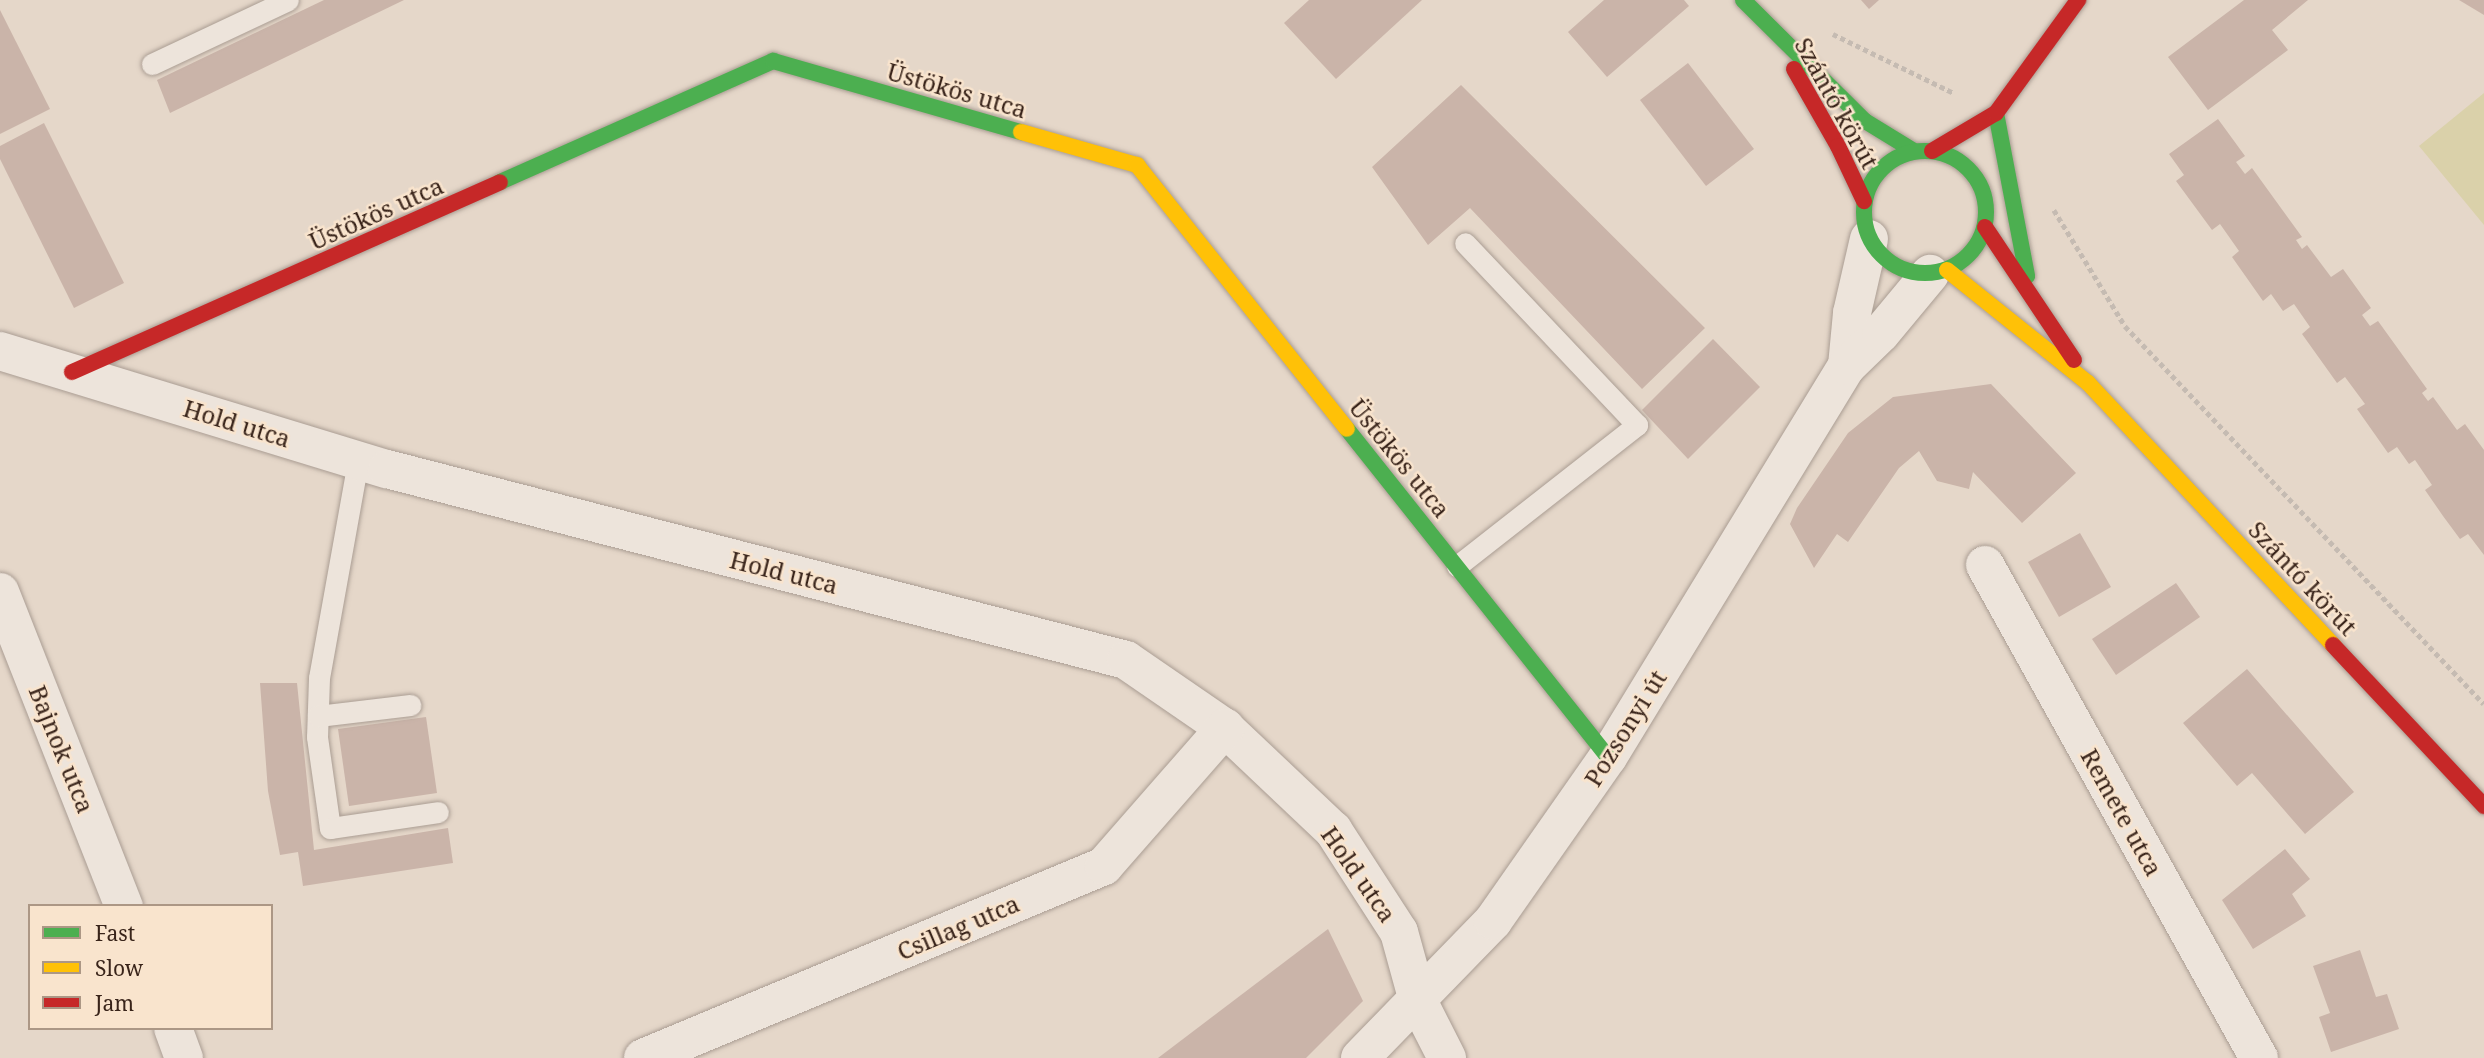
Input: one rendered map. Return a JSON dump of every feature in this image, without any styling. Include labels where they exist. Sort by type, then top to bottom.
[{"type":"street","name":"Szántó körút","points":[[1743,0],[1866,121],[1914,151]]},
{"type":"street","points":[[1932,151],[1996,113],[2078,0]]},
{"type":"street","name":"Szántó körút","points":[[1770,28],[1838,146],[1864,201]]},
{"type":"street","name":"Üstökös utca","points":[[72,372],[774,61],[1137,165],[1608,757]]},
{"type":"street","points":[[1986,204],[1979,182],[1964,164],[1949,155],[1914,151],[1897,157],[1882,167],[1870,183],[1864,201],[1863,220],[1869,239],[1880,255],[1895,267],[1938,272],[1975,248],[1985,227],[1986,204],[1987,165],[1996,113]]},
{"type":"street","points":[[1996,113],[2029,290]]},
{"type":"street","name":"Szántó körút","points":[[1985,227],[2088,383]]},
{"type":"street","name":"Pozsonyi út","points":[[1847,366],[1852,313],[1869,239]]},
{"type":"street","name":"Szántó körút","points":[[1938,272],[2088,383],[2484,806]]},
{"type":"street","name":"Pozsonyi út","points":[[1360,1058],[1493,921],[1608,757],[1847,366],[1938,272]]},
{"type":"street","name":"Hold utca","points":[[0,351],[358,461],[1126,660],[1225,728],[1333,830],[1399,932],[1418,1001],[1447,1058]]},
{"type":"street","name":"Remete utca","points":[[1985,565],[2259,1058]]},
{"type":"street","name":"Bajnok utca","points":[[0,592],[123,904]]},
{"type":"street","name":"Csillag utca","points":[[643,1058],[1104,866],[1225,728]]},
{"type":"street","points":[[174,1030],[184,1058]]},
{"type":"lane","points":[[152,64],[288,0]]},
{"type":"lane","points":[[1457,566],[1636,425],[1465,243]]},
{"type":"lane","points":[[358,461],[319,678],[317,737],[330,828],[438,812]]},
{"type":"lane","points":[[318,716],[410,705]]},
{"type":"path","points":[[1824,29],[1996,113]]},
{"type":"path","points":[[2053,208],[2125,326],[2484,704]]},
{"type":"shaded area","points":[[2484,93],[2484,225],[2419,146]]},
{"type":"building","points":[[324,0],[404,0],[170,113],[157,80]]},
{"type":"building","points":[[1309,0],[1422,0],[1336,79],[1284,23]]},
{"type":"building","points":[[1604,0],[1684,0],[1689,6],[1607,77],[1568,32]]},
{"type":"building","points":[[1861,0],[1879,0],[1869,9]]},
{"type":"building","points":[[2244,0],[2308,0],[2272,30],[2288,50],[2208,110],[2168,57]]},
{"type":"building","points":[[2459,0],[2484,0],[2484,15]]},
{"type":"building","points":[[0,10],[50,109],[0,134]]},
{"type":"building","points":[[1688,63],[1754,149],[1706,186],[1640,100]]},
{"type":"building","points":[[1461,85],[1705,328],[1642,389],[1470,208],[1428,245],[1372,167]]},
{"type":"building","points":[[2218,119],[2245,156],[2236,162],[2245,174],[2252,168],[2302,237],[2296,240],[2302,249],[2307,245],[2331,277],[2343,269],[2371,308],[2362,315],[2370,326],[2378,321],[2427,389],[2422,393],[2428,401],[2433,397],[2457,430],[2465,424],[2484,450],[2484,555],[2468,534],[2460,539],[2443,516],[2425,490],[2432,485],[2415,460],[2409,464],[2397,447],[2388,453],[2357,409],[2365,404],[2345,377],[2337,383],[2302,334],[2310,327],[2294,304],[2283,311],[2271,294],[2263,301],[2232,257],[2239,251],[2220,224],[2212,230],[2176,181],[2184,175],[2169,154]]},
{"type":"building","points":[[44,123],[124,283],[74,308],[0,159],[0,146]]},
{"type":"building","points":[[1713,339],[1760,387],[1688,459],[1642,410]]},
{"type":"building","points":[[1991,384],[2076,473],[2022,523],[1973,472],[1969,489],[1937,481],[1919,451],[1899,468],[1848,542],[1837,534],[1814,568],[1790,524],[1797,508],[1848,433],[1893,397]]},
{"type":"building","points":[[2080,533],[2111,587],[2059,617],[2028,562]]},
{"type":"building","points":[[2176,583],[2200,617],[2116,675],[2092,639]]},
{"type":"building","points":[[2247,669],[2354,792],[2305,834],[2252,773],[2237,786],[2183,723]]},
{"type":"building","points":[[260,683],[297,683],[314,850],[448,828],[453,863],[303,886],[298,852],[280,855],[268,791]]},
{"type":"building","points":[[426,717],[437,793],[349,806],[338,729]]},
{"type":"building","points":[[2285,849],[2310,879],[2292,894],[2306,916],[2253,949],[2222,900]]},
{"type":"building","points":[[1328,929],[1363,1001],[1306,1058],[1158,1058]]},
{"type":"building","points":[[2360,950],[2376,997],[2387,994],[2399,1029],[2331,1052],[2319,1017],[2330,1013],[2313,966]]},
{"type":"traffic: fast","points":[[1743,0],[1865,121],[1914,151]]},
{"type":"traffic: fast","points":[[500,182],[773,61],[1021,132]]},
{"type":"traffic: fast","points":[[1996,113],[2027,276]]},
{"type":"traffic: fast","points":[[1925,151],[1948,155],[1968,169],[1982,189],[1986,212],[1982,235],[1968,255],[1948,269],[1925,273],[1902,269],[1882,255],[1868,235],[1864,212],[1868,189],[1882,169],[1902,155],[1925,151]]},
{"type":"traffic: fast","points":[[1347,429],[1608,757]]},
{"type":"traffic: slow","points":[[1021,132],[1137,165],[1347,429]]},
{"type":"traffic: slow","points":[[1947,270],[2088,383],[2333,645]]},
{"type":"traffic: jam","points":[[1932,151],[1996,113],[2078,0]]},
{"type":"traffic: jam","points":[[1794,69],[1838,146],[1864,201]]},
{"type":"traffic: jam","points":[[72,372],[500,182]]},
{"type":"traffic: jam","points":[[1985,227],[2074,360]]},
{"type":"traffic: jam","points":[[2333,645],[2484,806]]}]
